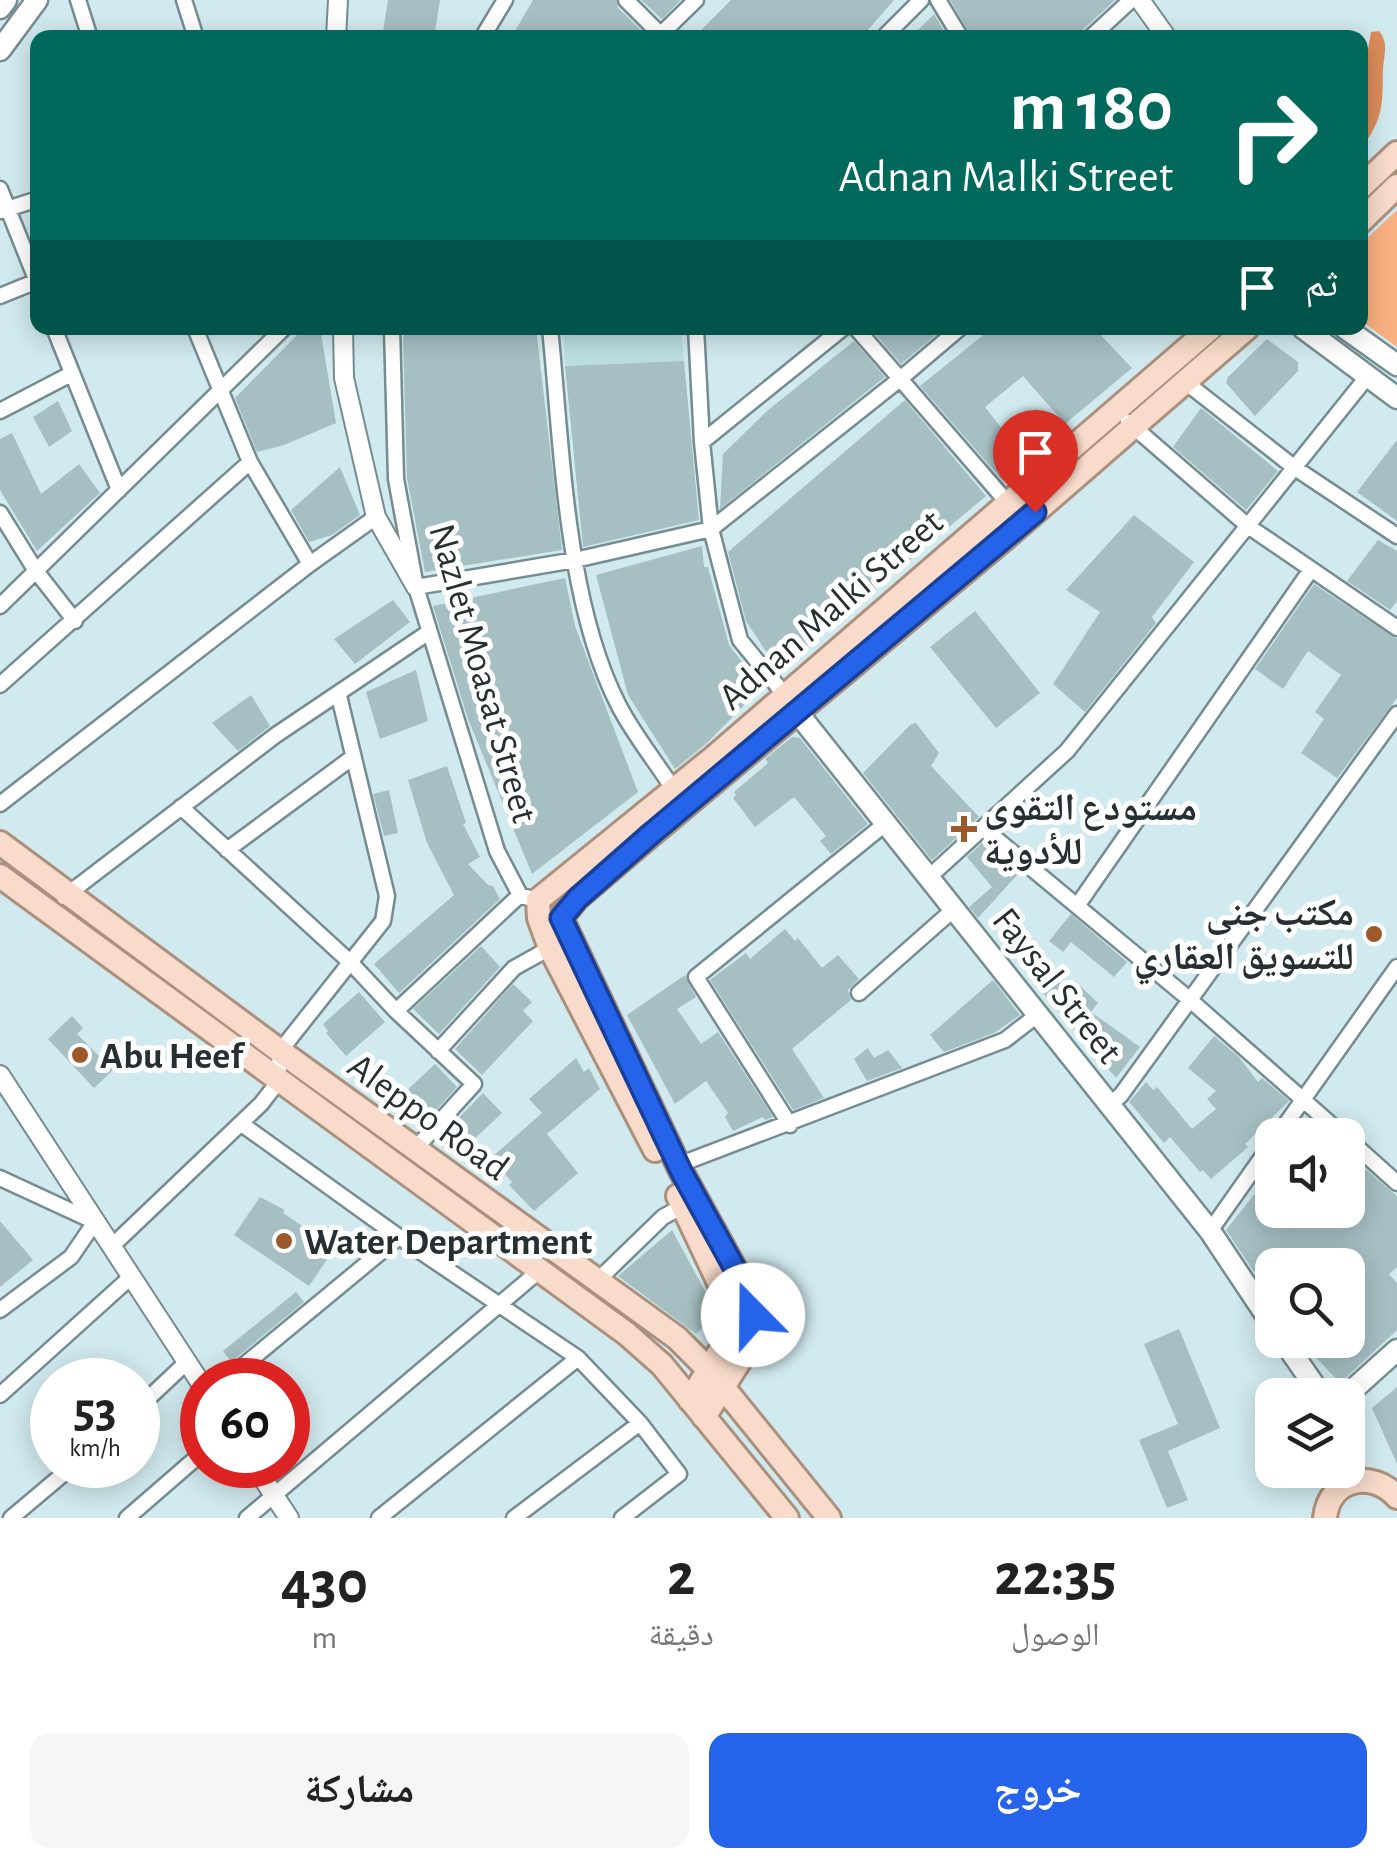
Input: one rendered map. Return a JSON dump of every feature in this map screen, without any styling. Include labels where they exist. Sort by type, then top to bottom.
[{"type":"main road","points":[[0,8],[6,0]]},
{"type":"main road","points":[[0,50],[37,0]]},
{"type":"main road","points":[[1368,180],[1397,153]]},
{"type":"main road","points":[[1368,214],[1397,186]]},
{"type":"main road","name":"Adnan Malki Street","points":[[529,897],[790,703],[1125,419],[1205,335]]},
{"type":"main road","name":"Adnan Malki Street","points":[[561,918],[578,898],[1007,502],[1184,382],[1239,335]]},
{"type":"main road","points":[[1313,335],[1397,398]]},
{"type":"main road","points":[[1354,335],[1397,365]]},
{"type":"main road","name":"Faysal Street","points":[[790,703],[1210,1231],[1255,1298]]},
{"type":"main road","name":"Aleppo Road","points":[[0,842],[280,1051],[677,1338],[717,1379],[829,1518]]},
{"type":"main road","name":"Aleppo Road","points":[[0,876],[627,1334],[662,1365],[787,1518]]},
{"type":"main road","name":"Nazlet Moasat Street","points":[[529,897],[550,948],[732,1310],[730,1335],[717,1379]]},
{"type":"main road","name":"Nazlet Moasat Street","points":[[561,918],[678,1165],[746,1289],[753,1315],[744,1354],[717,1379],[697,1408]]},
{"type":"main road","points":[[1365,1379],[1397,1350]]},
{"type":"main road","points":[[1365,1480],[1388,1486],[1397,1497]]},
{"type":"main road","points":[[1326,1518],[1330,1498],[1340,1488]]},
{"type":"street","points":[[78,0],[87,30]]},
{"type":"street","points":[[184,0],[193,30]]},
{"type":"street","points":[[336,30],[338,0]]},
{"type":"street","points":[[487,30],[505,0]]},
{"type":"street","points":[[626,0],[655,30]]},
{"type":"street","points":[[667,30],[696,0]]},
{"type":"street","points":[[891,30],[921,0]]},
{"type":"street","points":[[938,0],[956,30]]},
{"type":"street","points":[[1099,30],[1131,0]]},
{"type":"street","points":[[1140,0],[1161,30]]},
{"type":"street","points":[[0,189],[4,210],[30,267]]},
{"type":"street","points":[[4,210],[30,202]]},
{"type":"street","points":[[0,296],[30,285]]},
{"type":"street","points":[[57,335],[119,490]]},
{"type":"street","points":[[198,335],[250,462],[310,564]]},
{"type":"street","points":[[0,606],[277,335]]},
{"type":"street","points":[[343,335],[344,378],[376,518],[416,587],[575,560],[710,529],[952,335]]},
{"type":"street","name":"Nazlet Moasat Street","points":[[392,335],[396,478],[416,587],[498,852],[529,897],[561,918]]},
{"type":"street","points":[[551,335],[575,560],[590,630],[619,705],[674,790]]},
{"type":"street","points":[[696,335],[710,529],[740,640],[790,703]]},
{"type":"street","points":[[702,442],[834,335]]},
{"type":"street","points":[[862,335],[1007,502]]},
{"type":"street","points":[[0,411],[71,374]]},
{"type":"street","points":[[928,878],[1067,751],[1368,377]]},
{"type":"street","points":[[1184,382],[1294,468],[1397,536]]},
{"type":"street","points":[[1125,419],[1248,526],[1397,628]]},
{"type":"street","points":[[0,685],[250,462]]},
{"type":"street","points":[[0,513],[75,621]]},
{"type":"street","points":[[0,804],[310,564],[376,518]]},
{"type":"street","points":[[1077,906],[1310,571]]},
{"type":"street","points":[[48,912],[276,735],[430,632]]},
{"type":"street","points":[[112,1246],[243,1125],[278,1082],[280,1051],[382,921],[387,896],[339,696]]},
{"type":"street","points":[[1109,1106],[1122,1095],[1397,714]]},
{"type":"street","points":[[227,850],[354,757]]},
{"type":"street","points":[[181,808],[350,963],[474,1084],[415,1149]]},
{"type":"street","points":[[790,1125],[696,978],[886,824]]},
{"type":"street","points":[[983,828],[1190,998],[1323,1118]]},
{"type":"street","points":[[396,1011],[529,897]]},
{"type":"street","points":[[859,994],[954,910]]},
{"type":"street","points":[[438,1051],[514,968],[550,948]]},
{"type":"street","points":[[1290,1118],[1397,967]]},
{"type":"street","points":[[678,1165],[1005,1040],[1036,1016]]},
{"type":"street","points":[[0,1075],[186,1358]]},
{"type":"street","points":[[243,1125],[578,1358],[640,1423],[679,1474],[622,1518]]},
{"type":"street","points":[[1365,1155],[1397,1183]]},
{"type":"street","points":[[1210,1231],[1255,1167]]},
{"type":"street","points":[[0,1178],[95,1222]]},
{"type":"street","points":[[597,1281],[663,1217],[683,1206]]},
{"type":"street","points":[[0,1310],[70,1257],[95,1222]]},
{"type":"street","points":[[253,1358],[399,1237]]},
{"type":"street","points":[[247,1518],[539,1271]]},
{"type":"street","points":[[0,1395],[132,1276]]},
{"type":"street","points":[[378,1518],[578,1358]]},
{"type":"street","points":[[160,1387],[180,1369]]},
{"type":"street","points":[[514,1518],[640,1423]]},
{"type":"street","points":[[127,1518],[180,1472]]},
{"type":"street","points":[[11,1518],[47,1488]]},
{"type":"street","points":[[269,1488],[289,1518]]},
{"type":"shaded area","points":[[1379,31],[1385,49],[1382,103],[1368,138],[1368,50],[1371,32]]},
{"type":"shaded area","points":[[1397,210],[1397,347],[1368,326],[1368,237]]},
{"type":"shaded area","points":[[563,335],[682,335],[684,361],[565,366]]},
{"type":"building","points":[[388,0],[440,0],[435,30],[383,30]]},
{"type":"building","points":[[533,0],[616,0],[618,8],[641,30],[516,30]]},
{"type":"building","points":[[641,0],[681,0],[662,19]]},
{"type":"building","points":[[731,0],[894,0],[868,30],[701,30]]},
{"type":"building","points":[[950,0],[1115,0],[1083,30],[967,30]]},
{"type":"building","points":[[934,14],[943,30],[918,30]]},
{"type":"building","points":[[297,335],[321,335],[336,423],[257,452],[235,398]]},
{"type":"building","points":[[404,335],[537,335],[562,550],[425,572],[407,478]]},
{"type":"building","points":[[876,335],[936,335],[901,364]]},
{"type":"building","points":[[983,335],[1101,335],[1132,368],[1065,424],[1023,376],[985,407],[1028,462],[1003,481],[920,386]]},
{"type":"building","points":[[1267,339],[1298,362],[1298,371],[1255,416],[1226,383]]},
{"type":"building","points":[[854,341],[885,377],[720,509],[723,454],[767,411]]},
{"type":"building","points":[[684,361],[699,520],[583,547],[565,366]]},
{"type":"building","points":[[905,400],[986,496],[778,670],[746,621],[728,552]]},
{"type":"building","points":[[58,401],[72,431],[49,447],[33,417]]},
{"type":"building","points":[[1201,408],[1278,471],[1246,510],[1173,447]]},
{"type":"building","points":[[12,433],[41,494],[79,464],[100,493],[37,551],[0,490],[0,439]]},
{"type":"building","points":[[1397,440],[1397,521],[1357,492]]},
{"type":"building","points":[[340,467],[360,515],[332,535],[309,542],[291,510]]},
{"type":"building","points":[[1134,515],[1194,562],[1152,617],[1156,623],[1085,712],[1053,684],[1100,612],[1066,590]]},
{"type":"building","points":[[1378,540],[1397,551],[1397,601],[1390,610],[1347,581]]},
{"type":"building","points":[[702,546],[704,567],[708,567],[729,645],[762,687],[707,743],[675,769],[628,695],[596,575]]},
{"type":"building","points":[[565,578],[575,626],[638,792],[532,874],[468,719],[433,606]]},
{"type":"building","points":[[1314,584],[1397,639],[1397,698],[1337,778],[1301,753],[1324,719],[1315,712],[1341,675],[1308,651],[1283,689],[1255,669]]},
{"type":"building","points":[[393,600],[410,622],[355,664],[334,639]]},
{"type":"building","points":[[975,611],[1040,693],[996,728],[930,647]]},
{"type":"building","points":[[416,670],[428,721],[380,739],[366,692]]},
{"type":"building","points":[[251,695],[270,726],[238,751],[212,723]]},
{"type":"building","points":[[916,723],[939,753],[931,766],[979,817],[932,860],[863,773]]},
{"type":"building","points":[[792,737],[800,738],[868,824],[831,854],[820,841],[826,836],[794,797],[755,827],[733,798],[734,792],[768,763],[765,759]]},
{"type":"building","points":[[447,766],[466,823],[463,824],[480,857],[468,864],[493,886],[500,899],[399,993],[374,964],[454,895],[427,843],[408,780]]},
{"type":"building","points":[[389,790],[398,833],[384,836],[373,794]]},
{"type":"building","points":[[983,842],[1018,874],[978,918],[969,907],[992,887],[967,857]]},
{"type":"building","points":[[1071,914],[1127,962],[1114,977],[1071,942],[1063,952],[1049,941]]},
{"type":"building","points":[[785,929],[795,941],[798,938],[822,968],[838,955],[859,979],[848,990],[851,1000],[792,1049],[824,1098],[793,1110],[710,980],[746,953],[750,959]]},
{"type":"building","points":[[481,946],[500,967],[439,1034],[413,1009]]},
{"type":"building","points":[[1045,969],[1067,990],[1075,981],[1098,1003],[1091,1012],[1140,1047],[1116,1078],[1032,980]]},
{"type":"building","points":[[685,975],[696,997],[677,1009],[701,1044],[718,1032],[773,1117],[763,1117],[733,1131],[725,1117],[728,1113],[706,1081],[675,1104],[627,1015]]},
{"type":"building","points":[[993,980],[1020,1015],[994,1033],[944,1052],[930,1035]]},
{"type":"building","points":[[513,984],[532,1002],[523,1011],[533,1021],[482,1075],[455,1049]]},
{"type":"building","points":[[359,992],[385,1022],[346,1056],[323,1024]]},
{"type":"building","name":"Abu Heef","points":[[72,1016],[83,1028],[77,1034],[113,1070],[94,1088],[48,1039]]},
{"type":"building","points":[[1214,1036],[1239,1057],[1258,1082],[1262,1078],[1289,1101],[1272,1118],[1255,1118],[1255,1134],[1245,1144],[1248,1147],[1211,1179],[1170,1137],[1164,1143],[1129,1102],[1146,1082],[1153,1090],[1157,1087],[1192,1129],[1216,1109],[1207,1099],[1216,1091],[1188,1068]]},
{"type":"building","points":[[868,1048],[874,1058],[888,1050],[902,1068],[867,1081],[854,1059]]},
{"type":"building","points":[[576,1058],[584,1072],[589,1068],[600,1089],[547,1134],[578,1173],[534,1211],[509,1185],[512,1182],[491,1158],[542,1113],[529,1099]]},
{"type":"building","points":[[435,1064],[457,1087],[428,1119],[404,1093]]},
{"type":"building","points":[[483,1093],[502,1113],[470,1143],[458,1129],[448,1139],[443,1134]]},
{"type":"building","points":[[1365,1169],[1397,1196],[1397,1267],[1389,1274],[1397,1283],[1397,1330],[1345,1378],[1335,1378],[1317,1358],[1365,1358],[1365,1248],[1255,1248],[1255,1273],[1226,1230],[1255,1193],[1255,1228],[1365,1228]]},
{"type":"building","name":"Water Department","points":[[260,1197],[285,1210],[283,1213],[335,1248],[309,1286],[234,1235]]},
{"type":"building","points":[[0,1221],[33,1260],[0,1287]]},
{"type":"building","points":[[672,1230],[717,1313],[696,1334],[618,1276]]},
{"type":"building","points":[[296,1292],[304,1302],[236,1358],[228,1358],[223,1351]]},
{"type":"building","points":[[1179,1329],[1220,1428],[1168,1451],[1188,1500],[1167,1508],[1139,1440],[1178,1424],[1144,1344]]},
{"type":"building","points":[[1397,1387],[1397,1464],[1372,1408]]},
{"type":"place","name":"مستودع التقوى للأدوية","points":[[964,829]]},
{"type":"place","name":"مكتب جنى للتسويق العقاري","points":[[1374,934]]},
{"type":"place","name":"Abu Heef","points":[[80,1055]]},
{"type":"place","name":"Water Department","points":[[284,1241]]},
{"type":"route","points":[[753,1315],[746,1289],[681,1171],[561,918],[578,898],[652,833],[1035,512]]}]
